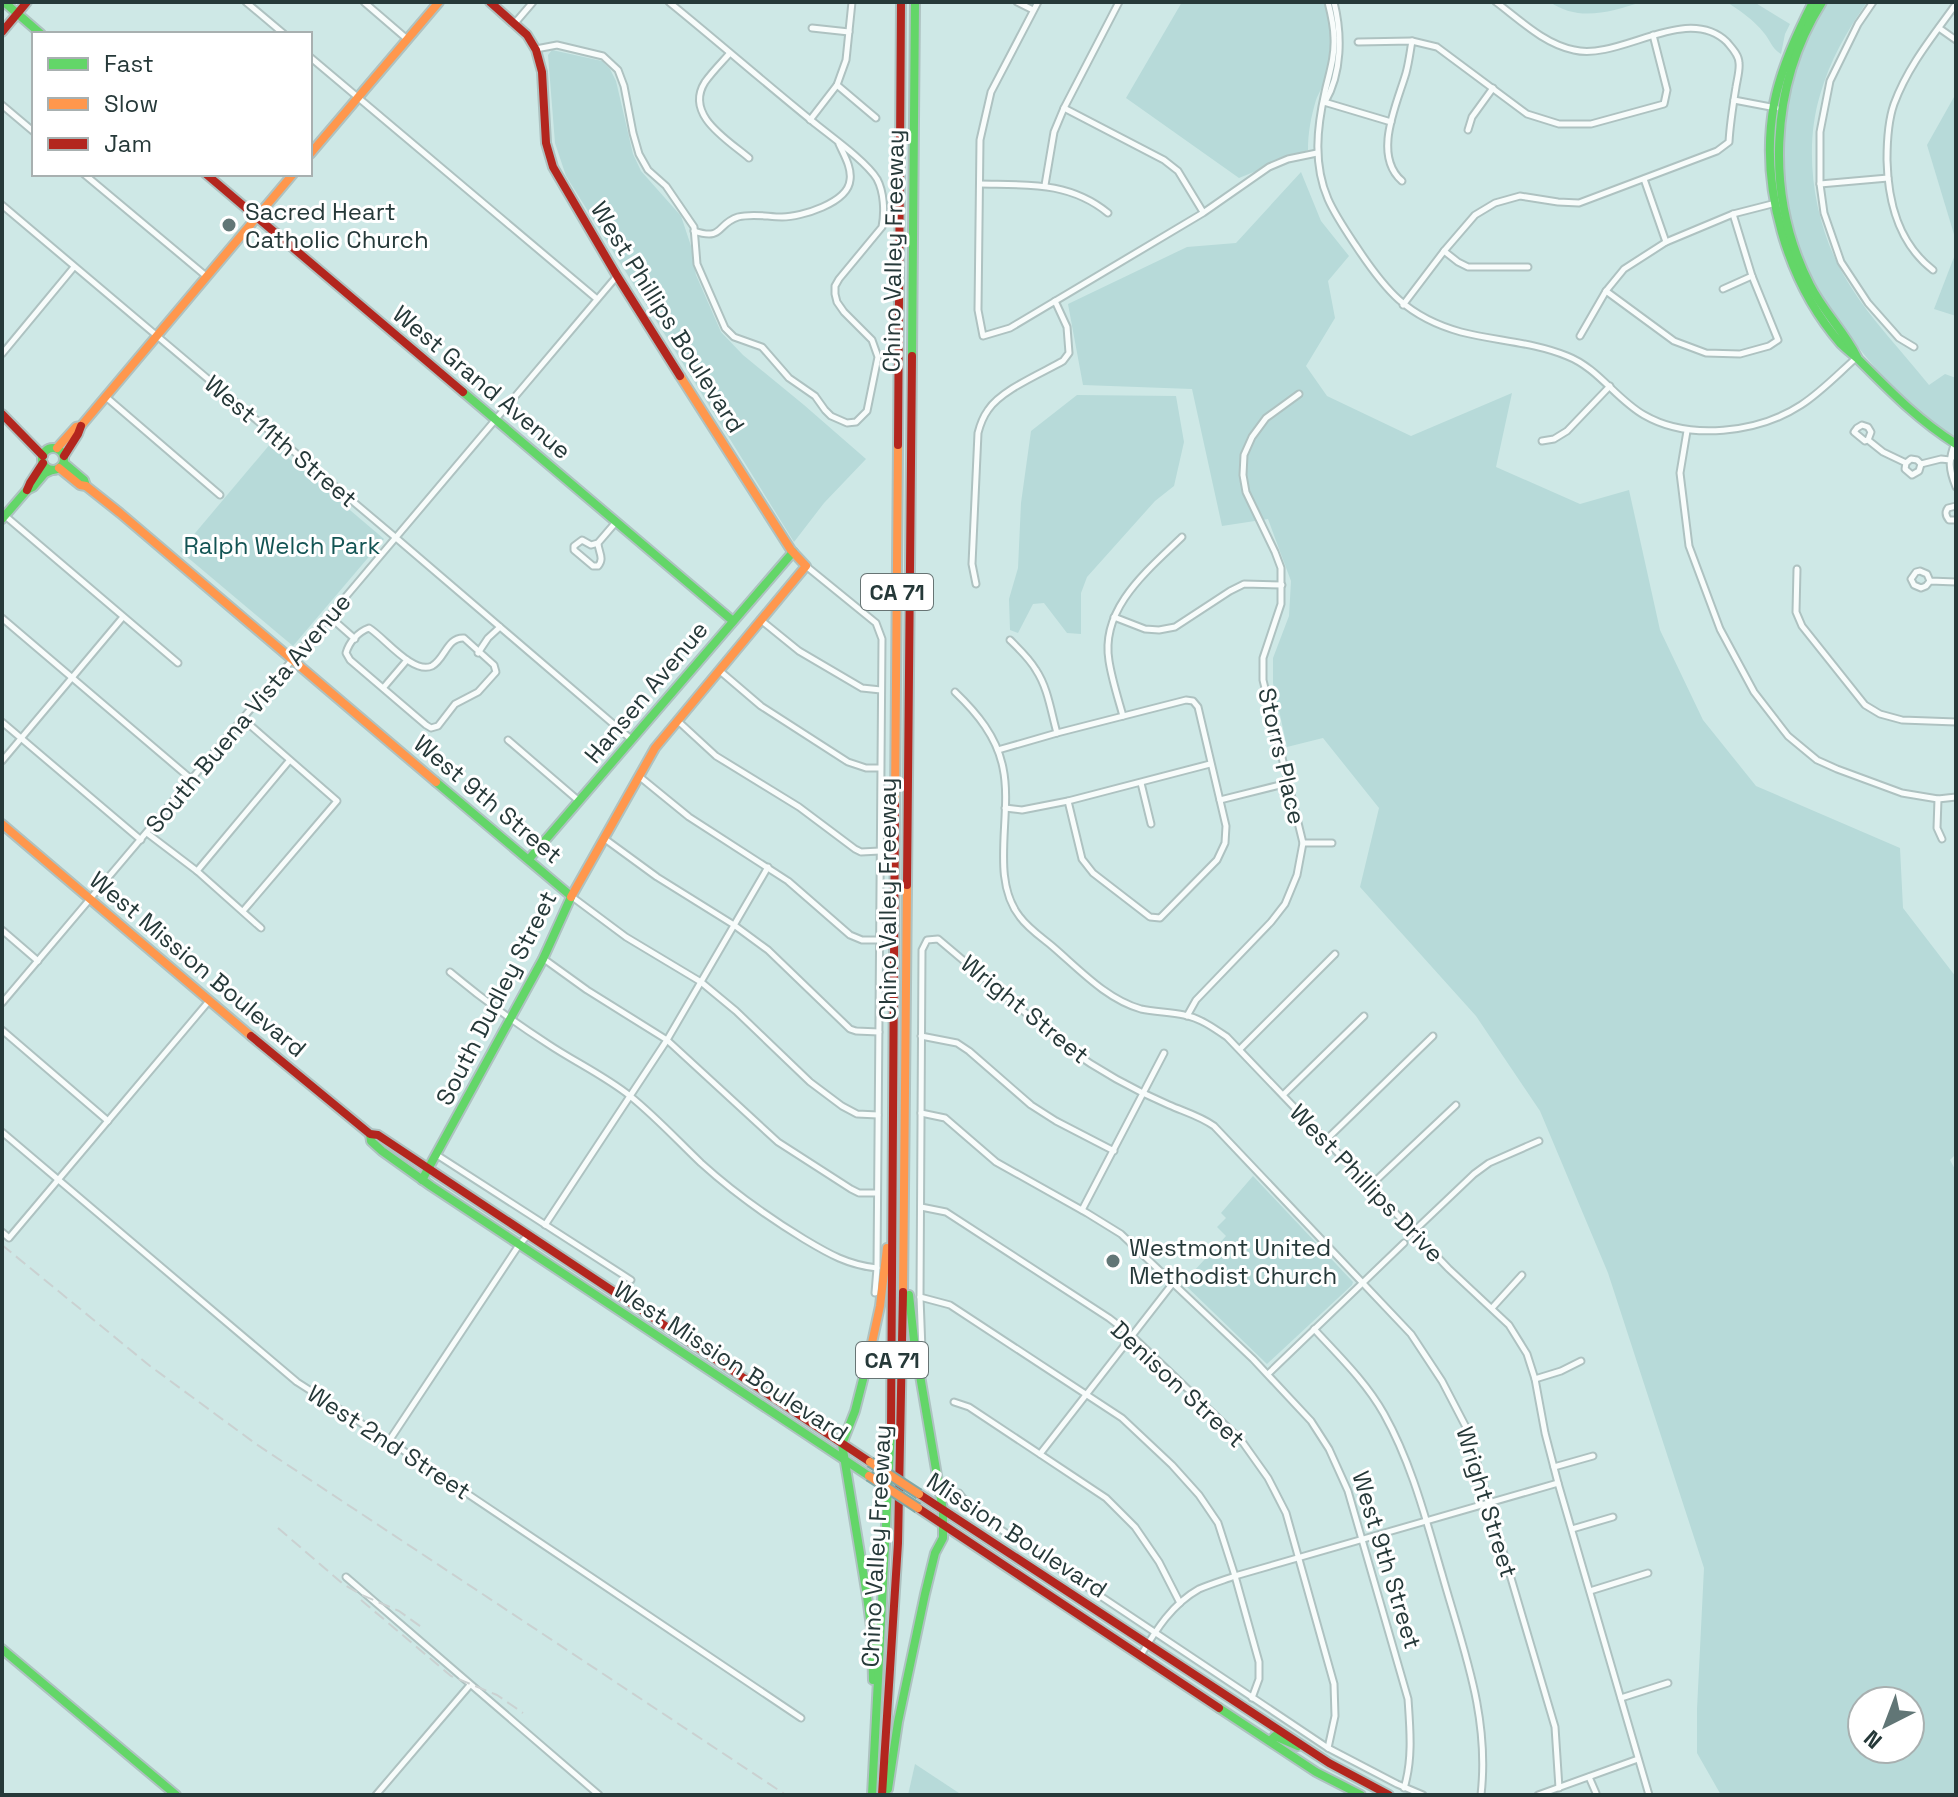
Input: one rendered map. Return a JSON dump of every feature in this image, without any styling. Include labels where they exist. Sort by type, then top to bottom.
[{"type":"main road","points":[[4,2],[39,32]]},
{"type":"main road","points":[[2,32],[27,2]]},
{"type":"main road","points":[[312,152],[439,2]]},
{"type":"main road","name":"West Phillips Boulevard","points":[[490,2],[527,35],[536,50],[542,72],[544,128],[553,167],[617,276],[793,552],[806,566]]},
{"type":"main road","name":"Chino Valley Freeway","points":[[872,1795],[891,1441],[901,2]]},
{"type":"main road","name":"Chino Valley Freeway","points":[[884,1795],[898,1543],[905,1219],[915,2]]},
{"type":"main road","points":[[1817,3],[1778,108],[1778,202],[1810,285],[1852,345],[1857,358],[1910,413],[1956,447]]},
{"type":"main road","name":"West Grand Avenue","points":[[208,176],[733,621]]},
{"type":"main road","points":[[3,516],[45,473],[60,464],[81,426],[291,176]]},
{"type":"main road","points":[[2,414],[21,430],[22,435],[60,464]]},
{"type":"main road","points":[[27,490],[28,483],[40,470],[48,454],[76,427],[81,426]]},
{"type":"main road","points":[[48,454],[60,464]]},
{"type":"main road","name":"West 9th Street","points":[[60,464],[84,480],[86,486],[571,896]]},
{"type":"main road","name":"Hansen Avenue","points":[[529,859],[793,552]]},
{"type":"main road","name":"South Dudley Street","points":[[422,1180],[543,959],[571,896],[655,748],[806,566]]},
{"type":"main road","name":"West Mission Boulevard","points":[[2,824],[370,1134],[378,1135],[428,1169]]},
{"type":"main road","name":"West Mission Boulevard","points":[[370,1134],[371,1141],[382,1151],[519,1245],[1316,1772],[1361,1795]]},
{"type":"main road","name":"Mission Boulevard","points":[[428,1169],[1329,1763],[1389,1795]]},
{"type":"main road","points":[[875,1715],[872,1635],[842,1444],[855,1411],[880,1306],[893,1182]]},
{"type":"main road","points":[[884,1795],[925,1594],[935,1553],[943,1538],[944,1525],[914,1340],[905,1219]]},
{"type":"main road","points":[[2,1649],[173,1794]]},
{"type":"main road","points":[[1270,1741],[1275,1736],[1293,1745],[1303,1746]]},
{"type":"street","points":[[246,2],[282,32]]},
{"type":"street","points":[[364,2],[407,39]]},
{"type":"street","points":[[515,23],[533,2]]},
{"type":"street","points":[[536,50],[557,45],[603,56],[618,70],[639,154],[648,170],[666,186],[694,227],[697,264],[725,328],[734,337],[762,347],[789,378],[815,396],[831,416],[847,423],[856,422],[867,411],[878,357],[872,340],[837,302],[835,286],[882,227],[882,195],[877,180],[838,142],[669,2]]},
{"type":"street","points":[[810,120],[837,85],[846,60],[852,2]]},
{"type":"street","points":[[1017,2],[1033,10]]},
{"type":"street","points":[[1038,2],[991,92],[980,140],[978,310],[983,336],[1010,328],[1203,213],[1269,167],[1317,153]]},
{"type":"street","points":[[1045,185],[1054,132],[1119,2]]},
{"type":"street","points":[[1331,2],[1337,18],[1338,53],[1318,126],[1317,153],[1323,184],[1340,222],[1382,284],[1403,305],[1432,322],[1461,332],[1569,356],[1643,415],[1687,431],[1726,430],[1783,415],[1816,395],[1857,358]]},
{"type":"street","points":[[1403,305],[1475,215],[1495,203],[1520,196],[1579,203],[1717,151],[1729,142],[1740,61],[1722,37],[1686,29],[1653,35],[1601,51],[1575,51],[1547,41],[1496,2]]},
{"type":"street","points":[[1873,2],[1858,24],[1830,81],[1820,132],[1820,184],[1824,213],[1841,262],[1868,303],[1899,338],[1914,347]]},
{"type":"street","points":[[1933,270],[1908,244],[1891,206],[1887,140],[1893,105],[1918,54],[1956,4]]},
{"type":"street","points":[[812,28],[849,32]]},
{"type":"street","points":[[1939,28],[1956,40]]},
{"type":"street","points":[[1358,42],[1412,41],[1437,47],[1527,114],[1559,124],[1591,124],[1664,104],[1667,90],[1653,35]]},
{"type":"street","points":[[1402,181],[1391,169],[1387,146],[1412,41]]},
{"type":"street","points":[[730,53],[705,82],[699,105],[708,123],[749,158]]},
{"type":"street","points":[[312,59],[597,299]]},
{"type":"street","points":[[837,85],[876,118]]},
{"type":"street","points":[[1468,130],[1472,117],[1493,88]]},
{"type":"street","points":[[1734,100],[1778,108]]},
{"type":"street","points":[[1324,102],[1391,122]]},
{"type":"street","points":[[2,105],[32,130]]},
{"type":"street","points":[[1064,108],[1164,160],[1178,171],[1203,213]]},
{"type":"street","points":[[694,231],[705,235],[716,234],[738,217],[799,215],[832,201],[843,194],[851,179],[838,142]]},
{"type":"street","points":[[86,176],[206,276]]},
{"type":"street","points":[[1820,184],[1888,178]]},
{"type":"street","points":[[1644,179],[1666,242]]},
{"type":"street","points":[[980,184],[1045,185],[1094,202],[1108,213]]},
{"type":"street","points":[[1580,336],[1606,291],[1624,269],[1666,242],[1733,214],[1778,202]]},
{"type":"street","name":"West 11th Street","points":[[2,205],[632,740]]},
{"type":"street","points":[[1606,291],[1674,341],[1706,353],[1740,354],[1769,346],[1778,340],[1752,276],[1733,214]]},
{"type":"street","points":[[1444,251],[1468,267],[1528,267]]},
{"type":"street","points":[[2,354],[74,267]]},
{"type":"street","name":"South Buena Vista Avenue","points":[[2,1003],[617,276]]},
{"type":"street","points":[[1723,289],[1752,276]]},
{"type":"street","points":[[976,584],[972,564],[978,433],[988,408],[1000,397],[1063,361],[1069,353],[1067,327],[1055,301]]},
{"type":"street","points":[[1542,441],[1554,439],[1567,431],[1610,386]]},
{"type":"street","name":"Storrs Place","points":[[1187,1016],[1196,1000],[1285,904],[1297,875],[1303,843],[1263,680],[1263,658],[1281,604],[1281,568],[1246,492],[1243,475],[1244,455],[1252,437],[1266,418],[1299,394]]},
{"type":"street","points":[[106,397],[220,495]]},
{"type":"street","points":[[1687,431],[1680,473],[1689,546],[1720,629],[1754,692],[1788,736],[1817,760],[1902,793],[1938,799],[1956,797]]},
{"type":"street","points":[[1868,440],[1883,452],[1906,463]]},
{"type":"street","points":[[1956,447],[1949,457],[1956,487]]},
{"type":"street","points":[[1906,463],[1914,459],[1921,464],[1950,460]]},
{"type":"street","points":[[1906,463],[1905,469],[1912,475],[1919,471],[1921,464]]},
{"type":"street","points":[[1956,506],[1948,508],[1946,512],[1949,520],[1956,520]]},
{"type":"street","points":[[3,516],[178,663]]},
{"type":"street","points":[[598,543],[602,562],[598,566],[593,566],[574,550],[574,546],[582,540],[591,545],[598,543],[616,521]]},
{"type":"street","points":[[1123,716],[1108,659],[1114,617],[1123,599],[1145,573],[1182,537]]},
{"type":"street","name":"West Phillips Boulevard","points":[[806,566],[876,623],[882,639],[881,690]]},
{"type":"street","points":[[1797,569],[1796,612],[1802,626],[1865,705],[1880,714],[1902,720],[1956,722]]},
{"type":"street","points":[[1930,581],[1956,582]]},
{"type":"street","points":[[1114,617],[1145,629],[1175,627],[1244,584],[1282,585]]},
{"type":"street","points":[[2,761],[123,617]]},
{"type":"street","points":[[330,617],[355,639]]},
{"type":"street","points":[[2,618],[191,779]]},
{"type":"street","points":[[762,621],[799,651],[862,688],[881,690],[875,1293]]},
{"type":"street","points":[[478,653],[500,627]]},
{"type":"street","points":[[369,628],[407,660],[416,666],[426,667],[433,665],[452,641],[464,638],[494,665],[496,672],[478,692],[455,704],[438,726],[431,728],[350,660],[346,653],[355,639],[369,628]]},
{"type":"street","points":[[1010,640],[1037,670],[1057,733]]},
{"type":"street","points":[[384,687],[407,660]]},
{"type":"street","points":[[720,671],[761,706],[848,762],[866,768],[881,768]]},
{"type":"street","name":"West Phillips Drive","points":[[955,692],[980,718],[998,750],[1004,770],[1004,883],[1010,903],[1021,920],[1120,1001],[1141,1009],[1187,1016],[1227,1037],[1449,1269],[1509,1325],[1519,1339],[1535,1379],[1558,1483],[1649,1795]]},
{"type":"street","points":[[998,750],[1186,700],[1193,701],[1198,707],[1226,826],[1225,843],[1217,860],[1160,918],[1150,917],[1093,873],[1082,859],[1068,801]]},
{"type":"street","points":[[242,719],[337,801],[243,911]]},
{"type":"street","points":[[677,721],[716,756],[799,807],[855,849],[861,852],[880,851]]},
{"type":"street","points":[[2,722],[141,840]]},
{"type":"street","points":[[508,740],[579,801]]},
{"type":"street","points":[[197,871],[289,761]]},
{"type":"street","points":[[1005,808],[1022,810],[1068,801],[1210,764]]},
{"type":"street","points":[[639,777],[689,817],[768,867],[850,935],[862,940],[880,940]]},
{"type":"street","points":[[1141,783],[1151,824]]},
{"type":"street","points":[[1220,800],[1288,783]]},
{"type":"street","points":[[1938,799],[1937,828],[1942,839]]},
{"type":"street","points":[[147,833],[197,871],[261,928]]},
{"type":"street","points":[[605,839],[768,950],[845,1025],[856,1031],[879,1032]]},
{"type":"street","points":[[1303,843],[1332,843]]},
{"type":"street","points":[[545,1225],[667,1040],[768,867]]},
{"type":"street","name":"West 9th Street","points":[[571,896],[626,937],[701,982],[825,1094],[857,1114],[878,1115]]},
{"type":"street","points":[[2,930],[38,961]]},
{"type":"street","name":"Wright Street","points":[[921,1036],[922,950],[924,943],[938,939],[1086,1061],[1214,1126],[1411,1334],[1442,1381],[1467,1429],[1555,1727],[1559,1788]]},
{"type":"street","points":[[1240,1049],[1335,954]]},
{"type":"street","points":[[543,959],[667,1040],[778,1142],[851,1189],[859,1193],[877,1193]]},
{"type":"street","points":[[450,972],[484,1001],[629,1095],[731,1189],[776,1222],[853,1265],[877,1268]]},
{"type":"street","points":[[2,1232],[9,1238],[209,1001]]},
{"type":"street","points":[[1283,1095],[1364,1016]]},
{"type":"street","points":[[2,1030],[108,1121]]},
{"type":"street","points":[[922,1350],[921,1036],[957,1043],[1031,1105],[1114,1151]]},
{"type":"street","points":[[1326,1140],[1433,1036]]},
{"type":"street","points":[[1082,1210],[1164,1053]]},
{"type":"street","points":[[1370,1186],[1456,1105]]},
{"type":"street","name":"West 9th Street","points":[[921,1113],[945,1118],[996,1162],[1121,1234],[1268,1374],[1311,1421],[1329,1449],[1348,1491],[1408,1699],[1410,1732],[1404,1788]]},
{"type":"street","name":"West 2nd Street","points":[[2,1132],[297,1382],[801,1718]]},
{"type":"street","points":[[1413,1232],[1489,1163],[1539,1141]]},
{"type":"street","name":"West Mission Boulevard","points":[[437,1155],[631,1280]]},
{"type":"street","name":"Denison Street","points":[[921,1207],[946,1212],[1109,1318],[1131,1335],[1241,1440],[1268,1478],[1286,1513],[1334,1684],[1335,1716],[1328,1748]]},
{"type":"street","points":[[389,1441],[528,1235]]},
{"type":"street","points":[[1268,1374],[1404,1243]]},
{"type":"street","points":[[1492,1308],[1522,1275]]},
{"type":"street","points":[[1040,1454],[1173,1283]]},
{"type":"street","points":[[920,1297],[950,1305],[1122,1418],[1199,1495],[1218,1523],[1259,1662],[1259,1679],[1252,1698]]},
{"type":"street","points":[[1314,1329],[1351,1369],[1383,1411],[1406,1457],[1478,1699],[1484,1748],[1481,1795]]},
{"type":"street","points":[[1535,1379],[1581,1361]]},
{"type":"street","points":[[954,1402],[969,1407],[1106,1498],[1135,1527],[1159,1562],[1180,1603]]},
{"type":"street","points":[[1554,1467],[1593,1456]]},
{"type":"street","points":[[1141,1655],[1155,1632],[1180,1603],[1201,1588],[1558,1483]]},
{"type":"street","points":[[959,1493],[973,1511],[1328,1748],[1423,1795]]},
{"type":"street","points":[[1572,1529],[1613,1517]]},
{"type":"street","points":[[1590,1591],[1648,1573]]},
{"type":"street","points":[[346,1577],[599,1795]]},
{"type":"street","points":[[1621,1698],[1668,1683]]},
{"type":"street","points":[[376,1795],[470,1685]]},
{"type":"street","points":[[1538,1795],[1638,1759]]},
{"type":"street","points":[[1589,1777],[1596,1793]]},
{"type":"green space","points":[[1182,2],[1325,2],[1330,30],[1330,58],[1313,112],[1308,150],[1239,178],[1126,98]]},
{"type":"green space","points":[[1550,2],[1641,2],[1606,12],[1583,13],[1572,12]]},
{"type":"green space","points":[[1727,2],[1754,2],[1790,24],[1781,54],[1756,24]]},
{"type":"green space","points":[[1827,2],[1867,2],[1834,58],[1820,95],[1812,142],[1812,167],[1820,217],[1837,263],[1849,284],[1929,385],[1945,374],[1956,378],[1956,437],[1927,419],[1902,397],[1858,347],[1815,287],[1793,232],[1783,173],[1785,114],[1799,56]]},
{"type":"green space","points":[[552,50],[602,61],[610,69],[616,81],[633,154],[641,171],[681,216],[696,275],[721,332],[743,355],[866,459],[824,503],[794,542],[566,176],[555,143],[548,55]]},
{"type":"green space","points":[[1956,96],[1956,241],[1927,145]]},
{"type":"green space","points":[[1301,172],[1321,221],[1349,256],[1328,281],[1335,318],[1306,366],[1327,396],[1411,436],[1512,393],[1496,467],[1580,504],[1629,490],[1660,630],[1703,720],[1756,786],[1900,848],[1903,908],[1956,977],[1956,1154],[1950,1160],[1956,1171],[1956,1795],[1721,1795],[1697,1753],[1704,1568],[1608,1273],[1540,1111],[1476,1016],[1360,887],[1379,808],[1323,738],[1287,747],[1273,683],[1273,658],[1289,616],[1291,581],[1268,519],[1222,526],[1192,389],[1083,385],[1068,304],[1187,247],[1236,243]]},
{"type":"green space","points":[[1956,252],[1956,316],[1934,309]]},
{"type":"green space","points":[[1077,395],[1176,396],[1184,442],[1174,486],[1155,501],[1087,577],[1081,593],[1081,634],[1067,633],[1044,603],[1033,604],[1018,633],[1010,630],[1009,599],[1018,568],[1021,503],[1031,431]]},
{"type":"green space","name":"Ralph Welch Park","points":[[271,443],[384,539],[293,646],[180,551]]},
{"type":"green space","points":[[1253,1176],[1353,1282],[1267,1364],[1183,1283],[1226,1236],[1217,1227],[1226,1218],[1221,1213]]},
{"type":"green space","points":[[915,1764],[962,1795],[908,1795]]},
{"type":"railway","points":[[2,1245],[150,1366],[256,1444],[786,1795]]},
{"type":"railway","points":[[278,1528],[343,1584],[399,1611],[424,1629]]},
{"type":"railway","points":[[361,1600],[451,1676],[497,1695],[523,1713]]},
{"type":"traffic: fast","points":[[4,2],[39,32]]},
{"type":"traffic: fast","points":[[912,356],[915,2]]},
{"type":"traffic: fast","points":[[1813,2],[1785,64],[1774,104],[1770,135],[1771,167],[1774,200],[1782,232],[1806,292],[1841,344],[1917,415],[1956,444]]},
{"type":"traffic: fast","points":[[1822,2],[1804,35],[1791,69],[1779,142],[1780,179],[1785,215],[1795,251],[1821,304],[1857,357]]},
{"type":"traffic: fast","points":[[463,392],[733,621]]},
{"type":"traffic: fast","points":[[53,448],[61,451],[64,459],[61,467],[53,470],[45,467],[42,459],[45,451],[53,448]]},
{"type":"traffic: fast","points":[[64,463],[84,480],[86,486]]},
{"type":"traffic: fast","points":[[2,519],[27,490],[52,470]]},
{"type":"traffic: fast","points":[[529,859],[793,552]]},
{"type":"traffic: fast","points":[[436,782],[571,896]]},
{"type":"traffic: fast","points":[[422,1180],[543,959],[571,897]]},
{"type":"traffic: fast","points":[[370,1134],[371,1141],[382,1151],[431,1186],[869,1476]]},
{"type":"traffic: fast","points":[[888,1789],[898,1722],[925,1594],[935,1553],[943,1538],[943,1511],[909,1295]]},
{"type":"traffic: fast","points":[[870,1352],[855,1411],[842,1444],[867,1596],[873,1680]]},
{"type":"traffic: fast","points":[[872,1795],[891,1429]]},
{"type":"traffic: fast","points":[[2,1649],[176,1795]]},
{"type":"traffic: fast","points":[[1219,1708],[1316,1772],[1361,1795]]},
{"type":"traffic: fast","points":[[1270,1741],[1275,1736],[1298,1746]]},
{"type":"traffic: slow","points":[[312,152],[439,2]]},
{"type":"traffic: slow","points":[[57,448],[76,427],[81,426],[291,176]]},
{"type":"traffic: slow","points":[[571,897],[655,748],[806,566],[791,550],[680,376]]},
{"type":"traffic: slow","points":[[895,803],[898,445]]},
{"type":"traffic: slow","points":[[59,468],[120,513],[436,782]]},
{"type":"traffic: slow","points":[[2,824],[251,1036]]},
{"type":"traffic: slow","points":[[903,1292],[907,885]]},
{"type":"traffic: slow","points":[[870,1352],[880,1306],[887,1248]]},
{"type":"traffic: slow","points":[[870,1462],[919,1494]]},
{"type":"traffic: slow","points":[[869,1476],[918,1508]]},
{"type":"traffic: jam","points":[[2,32],[27,2]]},
{"type":"traffic: jam","points":[[490,2],[527,35],[536,50],[542,72],[546,143],[553,167],[680,376]]},
{"type":"traffic: jam","points":[[898,445],[901,2]]},
{"type":"traffic: jam","points":[[208,176],[463,392]]},
{"type":"traffic: jam","points":[[907,885],[912,356]]},
{"type":"traffic: jam","points":[[2,414],[43,456]]},
{"type":"traffic: jam","points":[[64,456],[81,426]]},
{"type":"traffic: jam","points":[[27,490],[43,463]]},
{"type":"traffic: jam","points":[[891,1429],[895,803]]},
{"type":"traffic: jam","points":[[251,1036],[370,1134],[378,1135],[870,1462]]},
{"type":"traffic: jam","points":[[882,1795],[898,1543],[903,1292]]},
{"type":"traffic: jam","points":[[919,1494],[1329,1763],[1389,1795]]},
{"type":"traffic: jam","points":[[918,1508],[1219,1708]]},
{"type":"place","name":"Sacred Heart Catholic Church","points":[[229,225]]},
{"type":"place","name":"Westmont United Methodist Church","points":[[1113,1261]]}]
